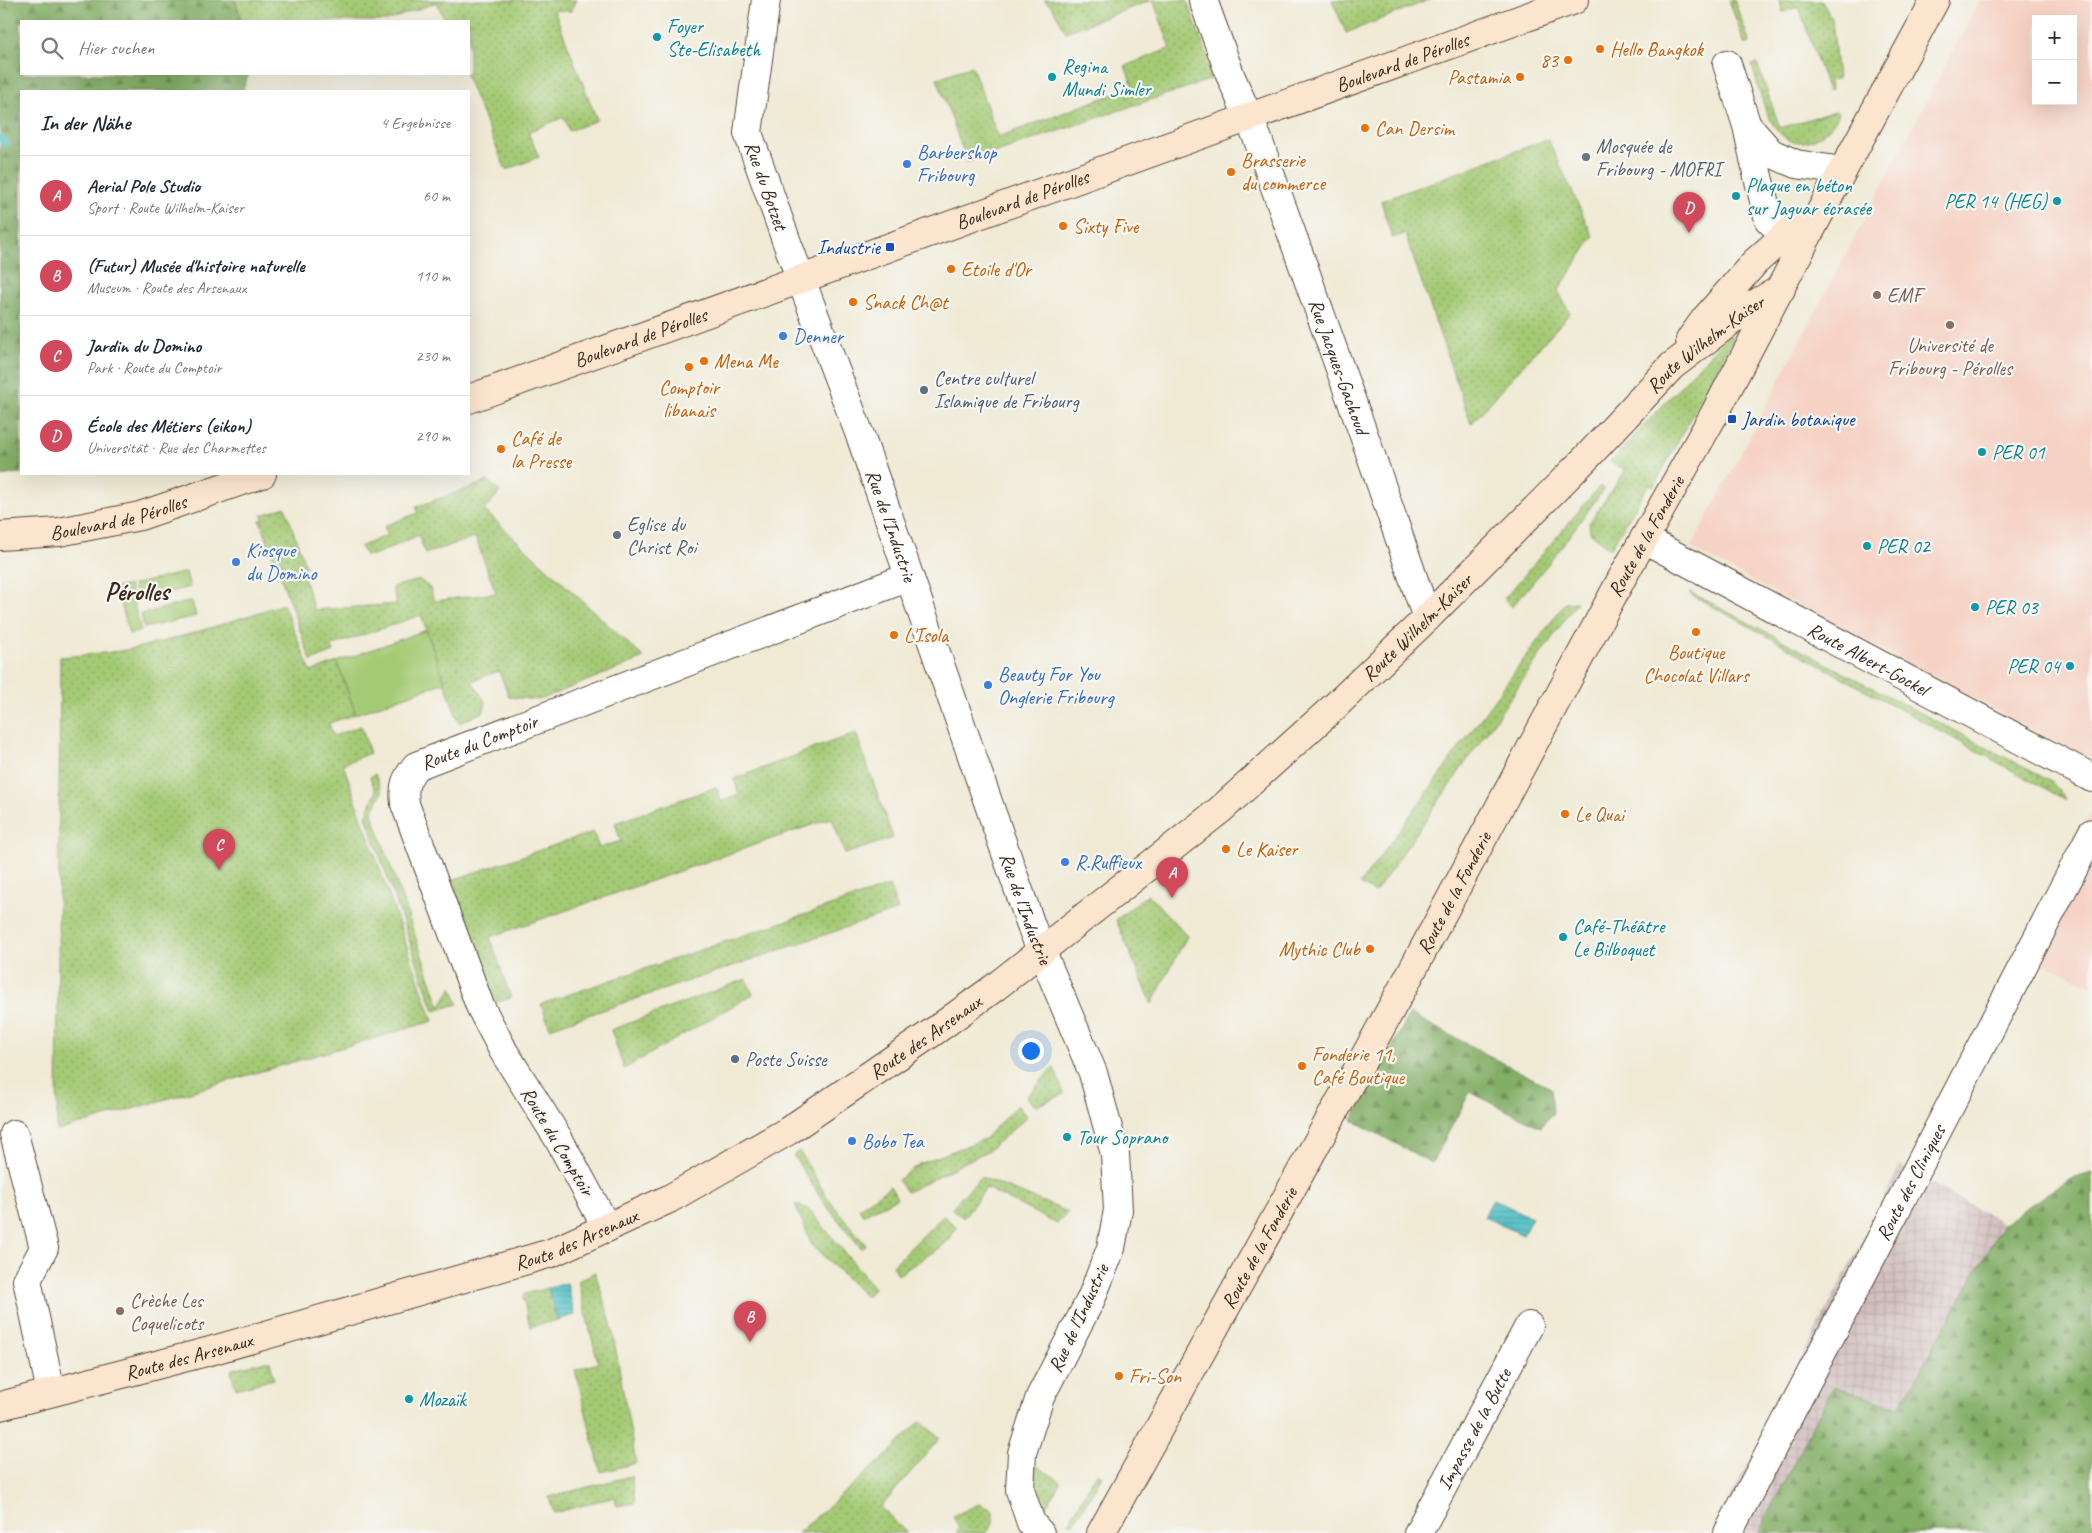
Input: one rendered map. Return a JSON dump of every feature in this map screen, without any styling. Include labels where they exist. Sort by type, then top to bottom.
[{"type":"main road","name":"Boulevard de Pérolles","points":[[470,400],[1574,0]]},
{"type":"main road","points":[[1672,366],[1711,313],[1755,262],[1793,242],[1816,220],[1935,0]]},
{"type":"main road","name":"Route de la Fonderie","points":[[1101,1533],[1407,980],[1781,289],[1793,242]]},
{"type":"main road","name":"Route Wilhelm-Kaiser","points":[[1041,953],[1081,919],[1220,810],[1334,707],[1588,456],[1672,366],[1748,308],[1781,289]]},
{"type":"main road","name":"Boulevard de Pérolles","points":[[0,536],[59,532],[140,516],[259,475]]},
{"type":"main road","name":"Route des Arsenaux","points":[[0,1406],[210,1351],[551,1253],[669,1199],[788,1131],[936,1030],[1041,953]]},
{"type":"street","name":"Rue du Botzet","points":[[766,0],[748,133],[801,280]]},
{"type":"street","name":"Rue Jacques-Gachoud","points":[[1203,0],[1215,36],[1257,137],[1367,444],[1426,618]]},
{"type":"street","points":[[1728,64],[1747,126],[1769,220],[1793,242]]},
{"type":"street","points":[[1747,126],[1771,153],[1796,164],[1842,171]]},
{"type":"street","name":"Rue de l'Industrie","points":[[801,280],[861,438],[1041,953],[1093,1073],[1115,1154],[1118,1201],[1111,1248],[1091,1299],[1040,1397],[1022,1453],[1020,1490],[1031,1523],[1040,1533]]},
{"type":"street","name":"Route Albert-Gockel","points":[[1644,539],[2092,778]]},
{"type":"street","name":"Route du Comptoir","points":[[607,1228],[562,1146],[504,1052],[480,1006],[405,804],[404,790],[407,777],[416,766],[909,577]]},
{"type":"street","name":"Route des Cliniques","points":[[1728,1533],[2092,833]]},
{"type":"street","points":[[14,1134],[44,1248],[27,1280],[51,1392]]},
{"type":"street","name":"Impasse de la Butte","points":[[1418,1533],[1529,1326]]},
{"type":"shaded area","name":"Université de Fribourg - Pérolles","points":[[1980,0],[2092,0],[2092,761],[1691,548]]},
{"type":"shaded area","points":[[2092,808],[2092,986],[2017,951]]},
{"type":"shaded area","points":[[1900,1166],[2004,1223],[1899,1407],[1833,1388],[1758,1533],[1713,1533]]},
{"type":"green space","points":[[0,0],[235,0],[242,20],[20,20],[20,75],[249,75],[242,90],[20,90],[20,473],[0,476]]},
{"type":"green space","points":[[235,0],[576,0],[571,11],[554,10],[597,120],[569,131],[564,117],[528,132],[539,157],[506,170],[465,75],[470,75],[470,20],[445,20],[437,2],[390,20],[242,20]]},
{"type":"green space","points":[[1044,0],[1152,0],[1066,32],[1052,7]]},
{"type":"green space","points":[[1153,0],[1187,0],[1215,78],[967,162],[937,78],[972,66],[998,137],[1133,87],[1125,66],[1171,48]]},
{"type":"green space","points":[[1332,0],[1429,0],[1346,33]]},
{"type":"green space","points":[[1729,0],[1734,0],[1750,43],[1745,45]]},
{"type":"green space","points":[[1779,0],[1821,0],[1832,19],[1838,79],[1830,79],[1831,90],[1828,91],[1799,7],[1783,12]]},
{"type":"green space","points":[[1757,63],[1780,128],[1835,111],[1839,113],[1831,125],[1821,135],[1812,140],[1798,142],[1786,138],[1777,130],[1764,105],[1752,65]]},
{"type":"green space","points":[[1548,139],[1593,237],[1558,291],[1570,313],[1471,424],[1405,234],[1392,238],[1381,201]]},
{"type":"green space","points":[[1728,335],[1734,337],[1654,486],[1649,484],[1610,549],[1590,532],[1589,523],[1626,470],[1610,462]]},
{"type":"green space","points":[[488,481],[500,492],[484,510],[644,658],[539,700],[509,697],[499,671],[472,681],[486,703],[483,712],[459,723],[421,615],[331,646],[334,652],[311,661],[260,520],[264,519],[262,515],[285,507],[306,567],[302,571],[314,610],[397,604],[392,587],[420,580],[430,588],[434,601],[496,593],[475,537],[425,554],[419,535],[374,555],[366,555],[360,547],[387,535],[384,526],[418,513],[416,507]]},
{"type":"green space","points":[[1600,486],[1604,489],[1552,559],[1512,607],[1504,599]]},
{"type":"green space","points":[[186,572],[190,587],[137,600],[133,585]]},
{"type":"green space","points":[[129,585],[141,631],[129,634],[117,588]]},
{"type":"green space","points":[[1690,592],[2052,782],[2066,800],[1690,594]]},
{"type":"green space","points":[[192,601],[196,616],[144,628],[141,614]]},
{"type":"green space","points":[[1577,602],[1375,893],[1360,884],[1565,603]]},
{"type":"green space","points":[[283,604],[311,672],[337,662],[356,714],[329,723],[333,736],[361,726],[370,753],[343,764],[433,1021],[57,1131],[60,657],[89,655],[155,644]]},
{"type":"green space","points":[[426,630],[445,682],[356,714],[337,662]]},
{"type":"green space","points":[[856,733],[893,838],[845,854],[832,818],[490,937],[511,998],[494,1003],[452,880],[593,832],[599,848],[621,841],[615,823],[716,787],[721,801],[739,795],[734,779]]},
{"type":"green space","points":[[375,774],[382,792],[372,813],[440,1007],[452,987],[458,1004],[434,1011],[366,816],[376,792],[370,777]]},
{"type":"green space","points":[[889,886],[898,910],[550,1028],[541,1004]]},
{"type":"green space","points":[[1148,894],[1187,936],[1152,1004],[1116,920]]},
{"type":"green space","points":[[746,979],[753,994],[624,1069],[611,1030]]},
{"type":"green space","points":[[1410,1014],[1551,1088],[1553,1113],[1540,1127],[1470,1092],[1432,1163],[1352,1120]]},
{"type":"green space","points":[[1054,1067],[1064,1094],[1036,1106],[1026,1097]]},
{"type":"green space","points":[[1017,1105],[1027,1117],[989,1150],[907,1192],[898,1180],[919,1164],[987,1138]]},
{"type":"green space","points":[[799,1151],[829,1200],[866,1245],[862,1249],[824,1203],[793,1155]]},
{"type":"green space","points":[[2092,1173],[2092,1533],[1758,1533],[1833,1387],[1899,1407],[2004,1223],[2067,1180]]},
{"type":"green space","points":[[981,1177],[1068,1212],[1057,1224],[986,1188],[963,1218],[951,1208]]},
{"type":"green space","points":[[890,1186],[897,1198],[863,1215],[859,1208]]},
{"type":"green space","points":[[795,1204],[809,1209],[874,1288],[866,1297],[812,1245]]},
{"type":"green space","points":[[943,1216],[957,1227],[945,1244],[898,1275],[893,1265]]},
{"type":"green space","points":[[595,1272],[611,1323],[636,1463],[601,1472],[575,1370],[598,1363],[578,1281]]},
{"type":"green space","points":[[548,1288],[557,1320],[530,1327],[523,1297],[525,1294]]},
{"type":"green space","points":[[266,1361],[270,1362],[274,1379],[236,1389],[231,1372],[233,1369]]},
{"type":"green space","points":[[920,1421],[940,1438],[881,1507],[907,1533],[798,1533],[887,1455]]},
{"type":"green space","points":[[1036,1466],[1061,1481],[1042,1514],[1034,1491]]},
{"type":"green space","points":[[1097,1473],[1102,1476],[1074,1523],[1068,1523]]},
{"type":"green space","points":[[631,1476],[635,1503],[617,1506],[615,1497],[554,1513],[549,1497]]},
{"type":"green space","points":[[979,1504],[993,1510],[993,1523],[987,1533],[956,1533],[959,1529],[953,1516]]},
{"type":"water","points":[[1493,1199],[1532,1218],[1523,1235],[1484,1217]]},
{"type":"water","points":[[567,1283],[575,1315],[557,1320],[548,1288]]},
{"type":"waterway","points":[[0,138],[5,143]]},
{"type":"place","name":"Foyer Ste-Elisabeth","points":[[657,37]]},
{"type":"place","name":"Hello Bangkok","points":[[1600,49]]},
{"type":"place","name":"83","points":[[1568,60]]},
{"type":"place","name":"Regina Mundi Simler","points":[[1052,77]]},
{"type":"place","name":"Pastamia","points":[[1520,77]]},
{"type":"place","name":"Can Dersim","points":[[1365,128]]},
{"type":"place","name":"Mosquée de Fribourg - MOFRI","points":[[1586,157]]},
{"type":"place","name":"Barbershop Fribourg","points":[[907,164]]},
{"type":"place","name":"Brasserie du commerce","points":[[1231,172]]},
{"type":"place","name":"Plaque en béton sur Jaguar écrasée","points":[[1736,196]]},
{"type":"place","name":"PER 14 (HEG)","points":[[2057,201]]},
{"type":"place","name":"Sixty Five","points":[[1063,226]]},
{"type":"place","name":"École des Métiers (eikon)","points":[[1689,233]]},
{"type":"place","name":"Industrie","points":[[890,247]]},
{"type":"place","name":"Etoile d'Or","points":[[951,269]]},
{"type":"place","name":"EMF","points":[[1877,295]]},
{"type":"place","name":"Snack Ch@t","points":[[853,302]]},
{"type":"place","name":"Université de Fribourg - Pérolles","points":[[1950,325]]},
{"type":"place","name":"Denner","points":[[783,336]]},
{"type":"place","name":"Mena Me","points":[[704,361]]},
{"type":"place","name":"Comptoir libanais","points":[[689,367]]},
{"type":"place","name":"Centre culturel Islamique de Fribourg","points":[[924,390]]},
{"type":"place","name":"Jardin botanique","points":[[1732,419]]},
{"type":"place","name":"Café de la Presse","points":[[501,449]]},
{"type":"place","name":"PER 01","points":[[1982,452]]},
{"type":"place","name":"Eglise du Christ Roi","points":[[617,535]]},
{"type":"place","name":"PER 02","points":[[1867,546]]},
{"type":"place","name":"Kiosque du Domino","points":[[236,562]]},
{"type":"place","name":"PER 03","points":[[1975,607]]},
{"type":"place","name":"Boutique Chocolat Villars","points":[[1696,632]]},
{"type":"place","name":"L'Isola","points":[[894,635]]},
{"type":"place","name":"PER 04","points":[[2070,666]]},
{"type":"place","name":"Beauty For You Onglerie Fribourg","points":[[988,685]]},
{"type":"place","name":"Le Quai","points":[[1565,814]]},
{"type":"place","name":"Le Kaiser","points":[[1226,849]]},
{"type":"place","name":"R.Ruffieux","points":[[1065,862]]},
{"type":"place","name":"Jardin du Domino","points":[[219,870]]},
{"type":"place","name":"Aerial Pole Studio","points":[[1172,898]]},
{"type":"place","name":"Café-Théâtre Le Bilboquet","points":[[1563,937]]},
{"type":"place","name":"Mythic Club","points":[[1370,949]]},
{"type":"place","name":"Poste Suisse","points":[[735,1059]]},
{"type":"place","name":"Fonderie 11, Café Boutique","points":[[1302,1066]]},
{"type":"place","name":"Tour Soprano","points":[[1067,1137]]},
{"type":"place","name":"Bobo Tea","points":[[852,1141]]},
{"type":"place","name":"Crèche Les Coquelicots","points":[[120,1311]]},
{"type":"place","name":"(Futur) Musée d'histoire naturelle","points":[[750,1342]]},
{"type":"place","name":"Fri-Son","points":[[1119,1376]]},
{"type":"place","name":"Mozaïk","points":[[409,1399]]},
{"type":"district","name":"Pérolles","points":[[137,591]]}]
